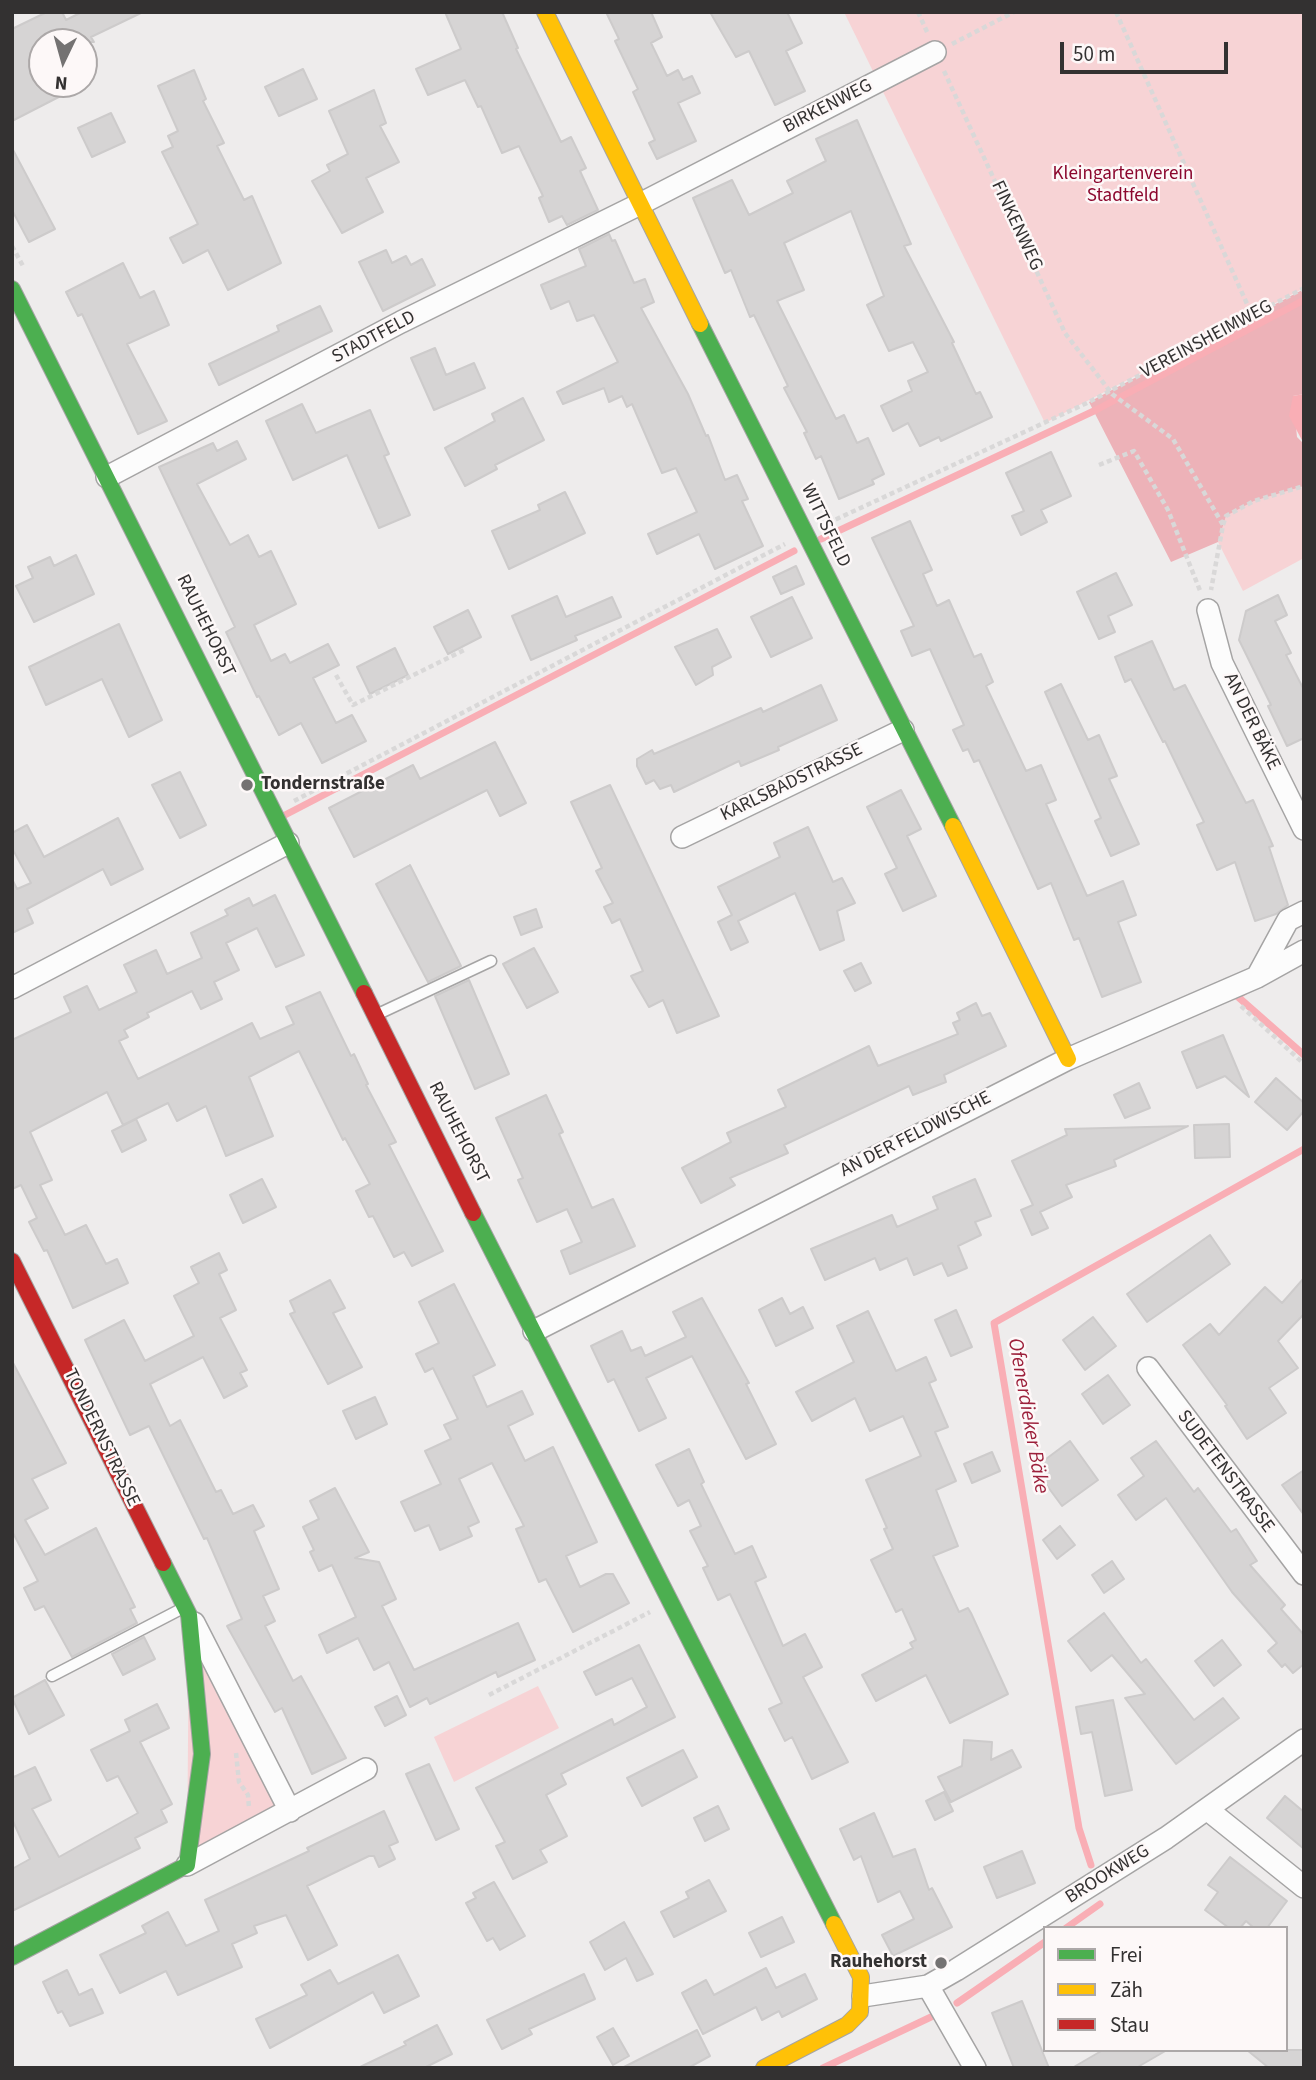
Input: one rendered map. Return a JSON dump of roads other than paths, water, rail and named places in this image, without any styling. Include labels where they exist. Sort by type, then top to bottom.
[{"type":"street","name":"WITTSFELD","points":[[545,12],[903,730],[998,913],[1068,1059]]},
{"type":"street","name":"BIRKENWEG","points":[[642,203],[935,52]]},
{"type":"street","name":"STADTFELD","points":[[107,477],[401,323],[642,203]]},
{"type":"street","name":"RAUHEHORST","points":[[12,289],[669,1602],[850,1952],[861,1977],[863,1996]]},
{"type":"street","name":"AN DER BÄKE","points":[[1208,610],[1222,663],[1304,829]]},
{"type":"street","name":"KARLSBADSTRASSE","points":[[682,837],[903,730]]},
{"type":"street","points":[[12,988],[288,843]]},
{"type":"street","points":[[1257,977],[1288,920],[1304,912]]},
{"type":"street","name":"AN DER FELDWISCHE","points":[[534,1331],[1068,1059],[1257,977],[1304,951]]},
{"type":"street","name":"TONDERNSTRASSE","points":[[12,1261],[290,1811]]},
{"type":"street","name":"SUDETENSTRASSE","points":[[1148,1368],[1304,1574]]},
{"type":"street","name":"TONDERNSTRASSE","points":[[187,1611],[202,1754],[187,1865]]},
{"type":"street","name":"BROOKWEG","points":[[863,1996],[928,1986],[1208,1810],[1304,1740]]},
{"type":"street","points":[[12,1957],[251,1833],[366,1769]]},
{"type":"street","points":[[1208,1810],[1304,1887]]},
{"type":"street","points":[[928,1986],[975,2068]]},
{"type":"street","points":[[764,2068],[847,2025],[860,2012],[863,1996]]},
{"type":"lane","points":[[375,1016],[491,961]]},
{"type":"lane","points":[[52,1676],[187,1611]]},
{"type":"waterway","points":[[821,539],[1096,410],[1304,300]]},
{"type":"waterway","points":[[285,815],[794,551]]},
{"type":"waterway","name":"Ofenerdieker Bäke","points":[[1244,992],[1237,996],[1304,1055]]},
{"type":"waterway","name":"Ofenerdieker Bäke","points":[[1091,1865],[1079,1828],[994,1323],[1304,1149]]},
{"type":"waterway","name":"Ofenerdieker Bäke","points":[[1069,1926],[1100,1904]]},
{"type":"waterway","name":"Ofenerdieker Bäke","points":[[957,2003],[1043,1943]]},
{"type":"waterway","points":[[823,2068],[931,2017]]},
{"type":"place","name":"Tondernstraße","points":[[247,785]]},
{"type":"place","name":"Rauhehorst","points":[[941,1963]]},
{"type":"park label","name":"Kleingartenverein Stadtfeld","points":[[1123,186]]}]
